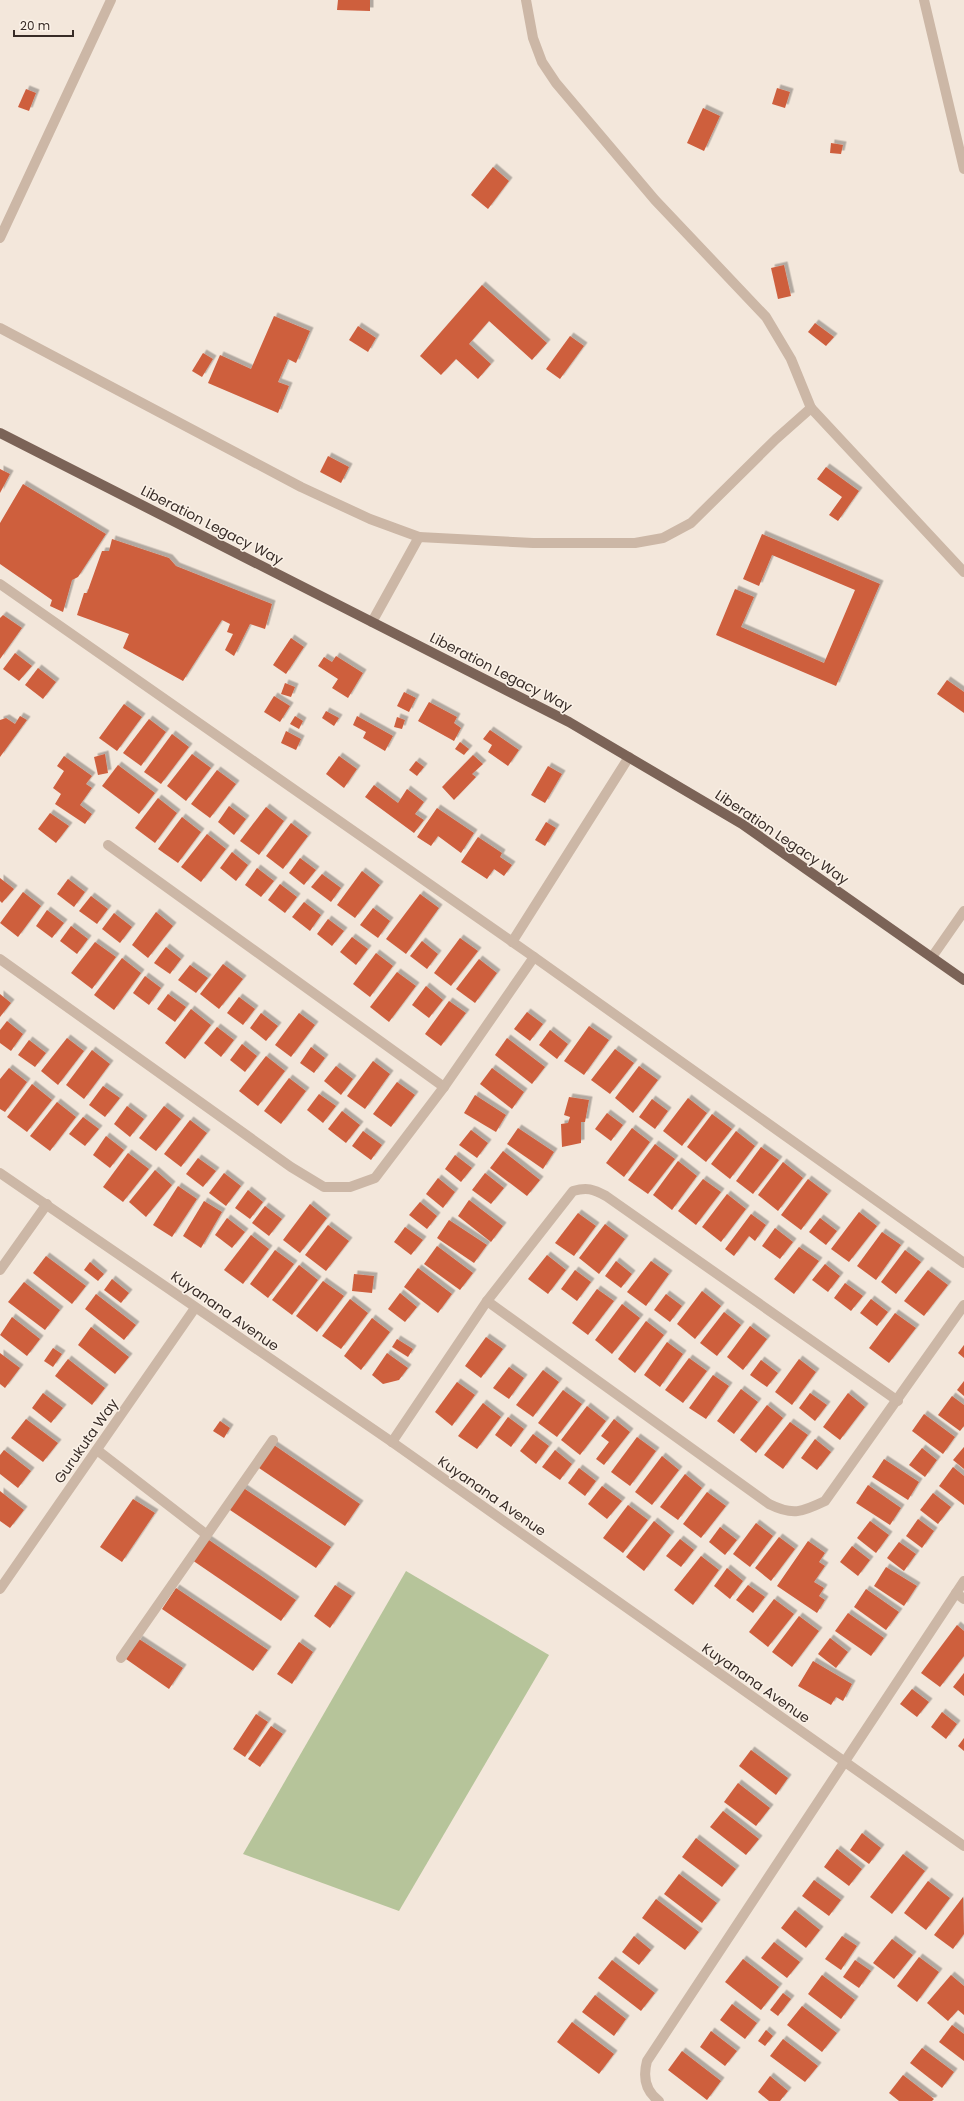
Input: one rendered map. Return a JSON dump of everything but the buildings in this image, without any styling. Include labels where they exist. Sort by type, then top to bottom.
[{"type":"main road","name":"Liberation Legacy Way","points":[[0,433],[569,722],[742,824],[932,956],[964,980]]},
{"type":"street","points":[[0,238],[111,0]]},
{"type":"street","points":[[526,0],[533,38],[542,62],[556,83],[655,200],[766,317],[791,358],[811,408],[964,572]]},
{"type":"street","points":[[924,0],[964,169]]},
{"type":"street","points":[[0,328],[301,487],[370,519],[418,537],[533,543],[635,543],[663,538],[691,523],[776,439],[811,408]]},
{"type":"street","points":[[372,622],[418,537]]},
{"type":"street","points":[[0,584],[534,957],[964,1263]]},
{"type":"street","points":[[512,942],[629,757]]},
{"type":"street","points":[[108,845],[444,1087]]},
{"type":"street","points":[[932,956],[964,911]]},
{"type":"street","points":[[0,959],[291,1167],[324,1187],[350,1187],[375,1178],[444,1087],[534,957]]},
{"type":"street","name":"Kuyanana Avenue","points":[[0,1173],[392,1442],[964,1846]]},
{"type":"street","points":[[392,1442],[487,1301],[573,1191],[584,1188],[594,1189],[898,1401]]},
{"type":"street","points":[[0,1270],[47,1204]]},
{"type":"street","points":[[487,1301],[769,1504],[784,1511],[803,1512],[825,1501],[898,1401],[964,1304]]},
{"type":"street","name":"Gurukuta Way","points":[[0,1589],[195,1308]]},
{"type":"street","points":[[121,1658],[273,1440]]},
{"type":"street","points":[[97,1450],[207,1535]]},
{"type":"street","points":[[659,2101],[648,2088],[643,2075],[647,2061],[812,1814],[843,1761],[960,1596],[964,1581]]},
{"type":"green space","points":[[406,1571],[549,1655],[399,1911],[243,1854]]}]
